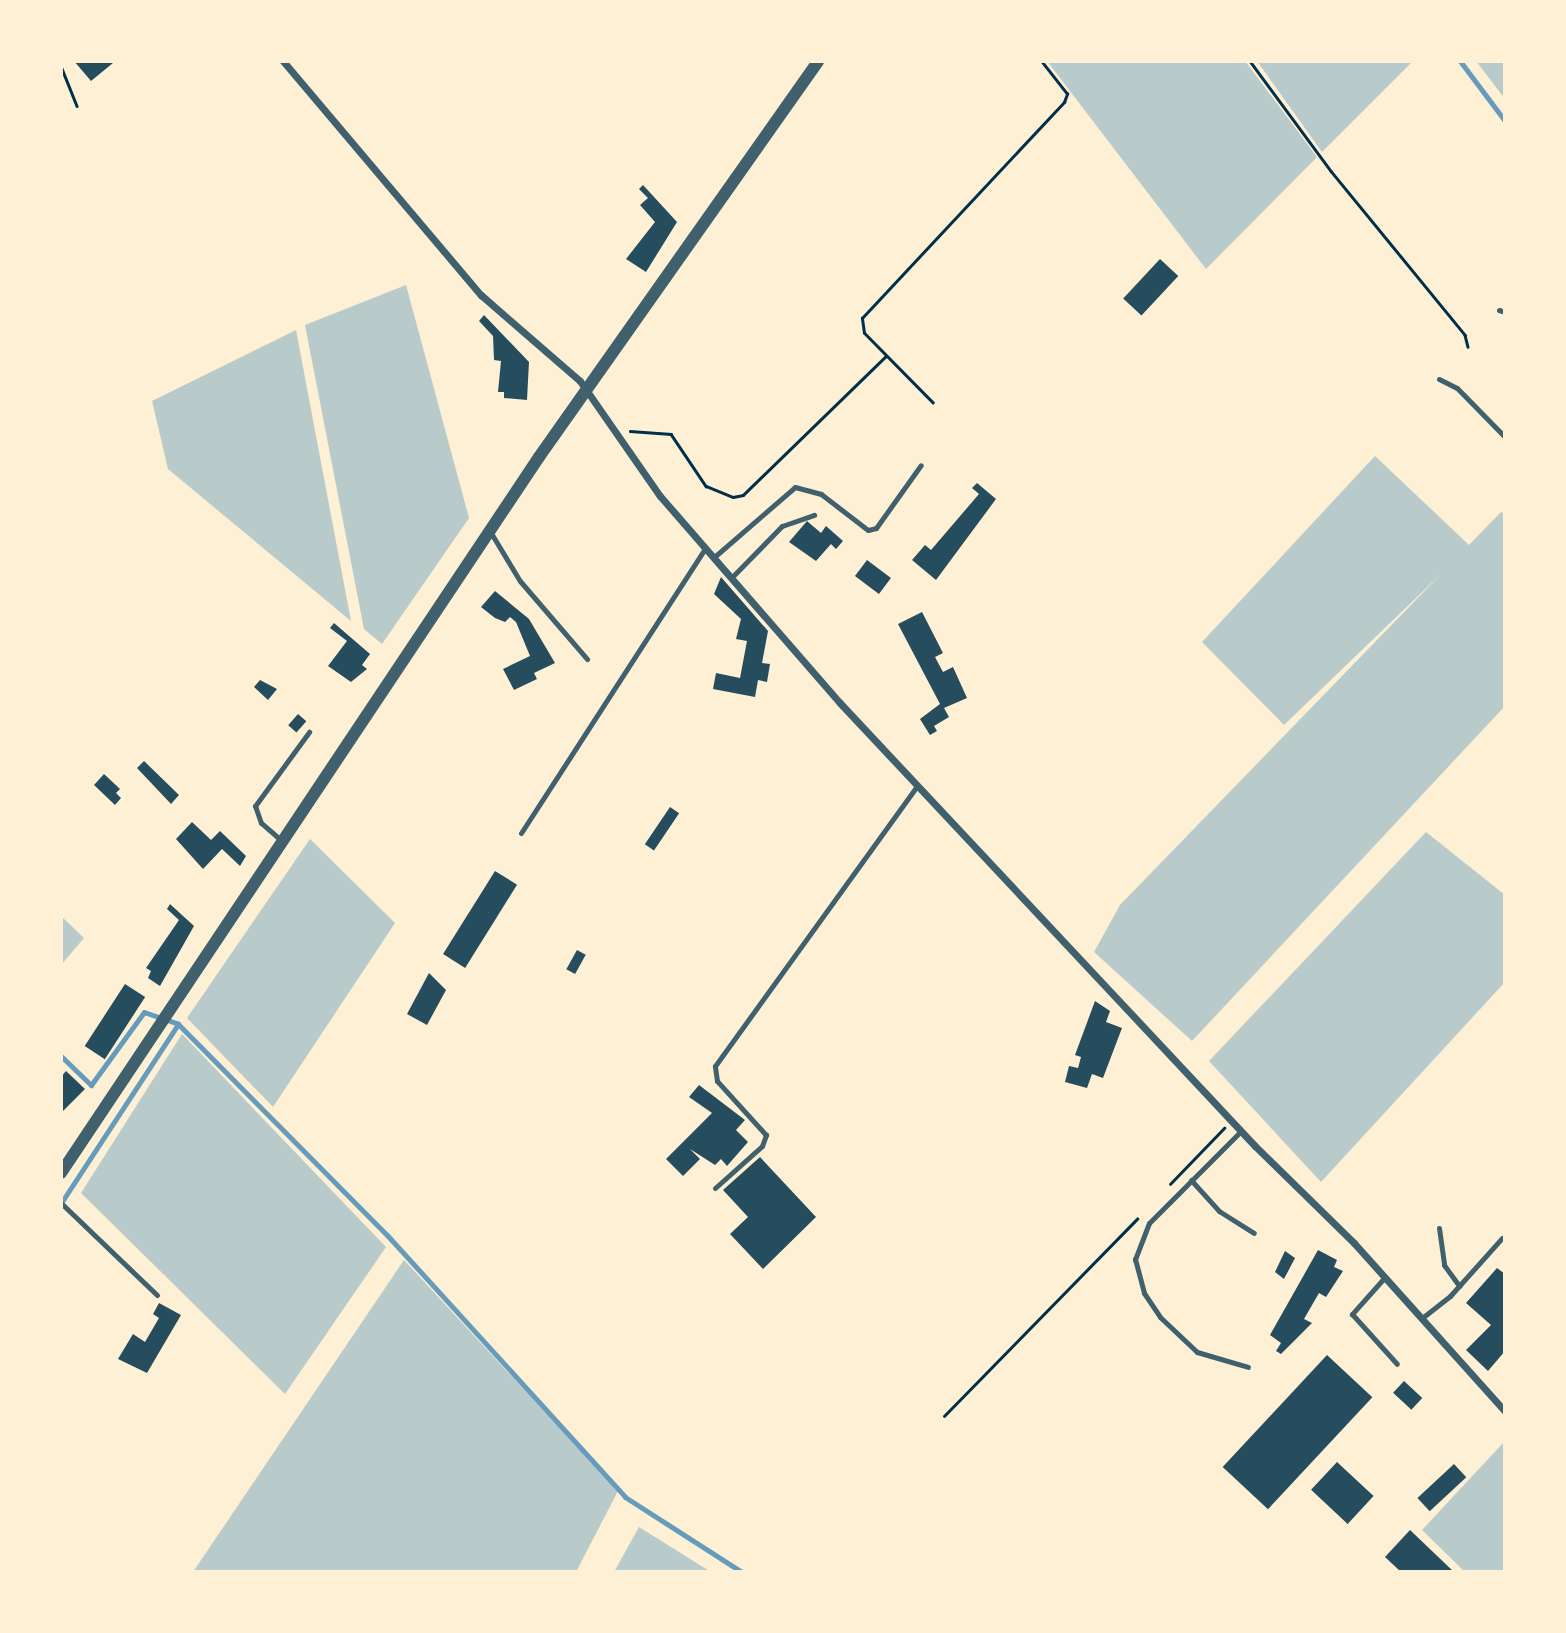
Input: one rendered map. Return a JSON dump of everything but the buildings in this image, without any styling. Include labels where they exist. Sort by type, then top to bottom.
[{"type":"street","points":[[283,61],[481,295],[587,394],[660,496],[917,786],[1231,1121],[1385,1277],[1505,1411]]},
{"type":"street","points":[[61,1173],[490,530],[818,61]]},
{"type":"lane","points":[[1439,379],[1457,388],[1505,438]]},
{"type":"lane","points":[[713,558],[796,487],[821,494],[868,530],[876,528],[921,465]]},
{"type":"lane","points":[[731,578],[782,526],[814,515]]},
{"type":"lane","points":[[490,530],[520,581],[587,659]]},
{"type":"lane","points":[[521,833],[705,549]]},
{"type":"lane","points":[[282,841],[261,823],[256,806],[309,732]]},
{"type":"lane","points":[[715,1188],[762,1146],[766,1135],[717,1081],[715,1066],[917,786]]},
{"type":"lane","points":[[1241,1131],[1140,1235],[1135,1259],[1144,1293],[1160,1317],[1197,1352],[1248,1367]]},
{"type":"lane","points":[[1191,1180],[1219,1211],[1254,1233]]},
{"type":"lane","points":[[61,1203],[157,1295]]},
{"type":"lane","points":[[1439,1228],[1444,1265],[1459,1286]]},
{"type":"lane","points":[[1422,1318],[1459,1286],[1502,1238]]},
{"type":"lane","points":[[1385,1277],[1352,1314],[1397,1364]]},
{"type":"path","points":[[933,403],[863,333],[862,318],[1064,102],[1067,94],[1041,61]]},
{"type":"path","points":[[1250,61],[1331,171],[1465,335],[1468,347]]},
{"type":"path","points":[[61,66],[77,106]]},
{"type":"path","points":[[613,431],[670,434],[706,486],[733,497],[743,495],[886,356]]},
{"type":"path","points":[[1164,1191],[1231,1121]]},
{"type":"path","points":[[944,1416],[1147,1210]]},
{"type":"shaded area","points":[[1047,61],[1245,61],[1317,157],[1206,269]]},
{"type":"shaded area","points":[[1257,61],[1413,61],[1322,152]]},
{"type":"shaded area","points":[[1476,61],[1505,61],[1505,99]]},
{"type":"shaded area","points":[[406,285],[469,518],[382,644],[364,629],[305,325]]},
{"type":"shaded area","points":[[296,330],[351,621],[168,469],[152,401]]},
{"type":"shaded area","points":[[1375,456],[1469,545],[1501,512],[1505,514],[1505,706],[1192,1041],[1094,952],[1120,905],[1441,574],[1284,725],[1202,642]]},
{"type":"shaded area","points":[[1426,832],[1505,895],[1505,982],[1321,1182],[1209,1061]]},
{"type":"shaded area","points":[[310,839],[395,923],[273,1107],[187,1018]]},
{"type":"shaded area","points":[[61,916],[84,938],[61,965]]},
{"type":"shaded area","points":[[182,1034],[386,1247],[285,1394],[81,1193]]},
{"type":"shaded area","points":[[404,1260],[618,1491],[576,1572],[193,1572]]},
{"type":"shaded area","points":[[1505,1441],[1505,1572],[1465,1572],[1422,1530]]},
{"type":"shaded area","points":[[639,1527],[711,1572],[614,1572]]},
{"type":"waterway","points":[[1460,61],[1505,121]]},
{"type":"waterway","points":[[61,1056],[91,1085],[144,1012],[178,1024],[387,1235],[625,1497],[742,1572]]},
{"type":"waterway","points":[[61,1203],[178,1024]]}]
